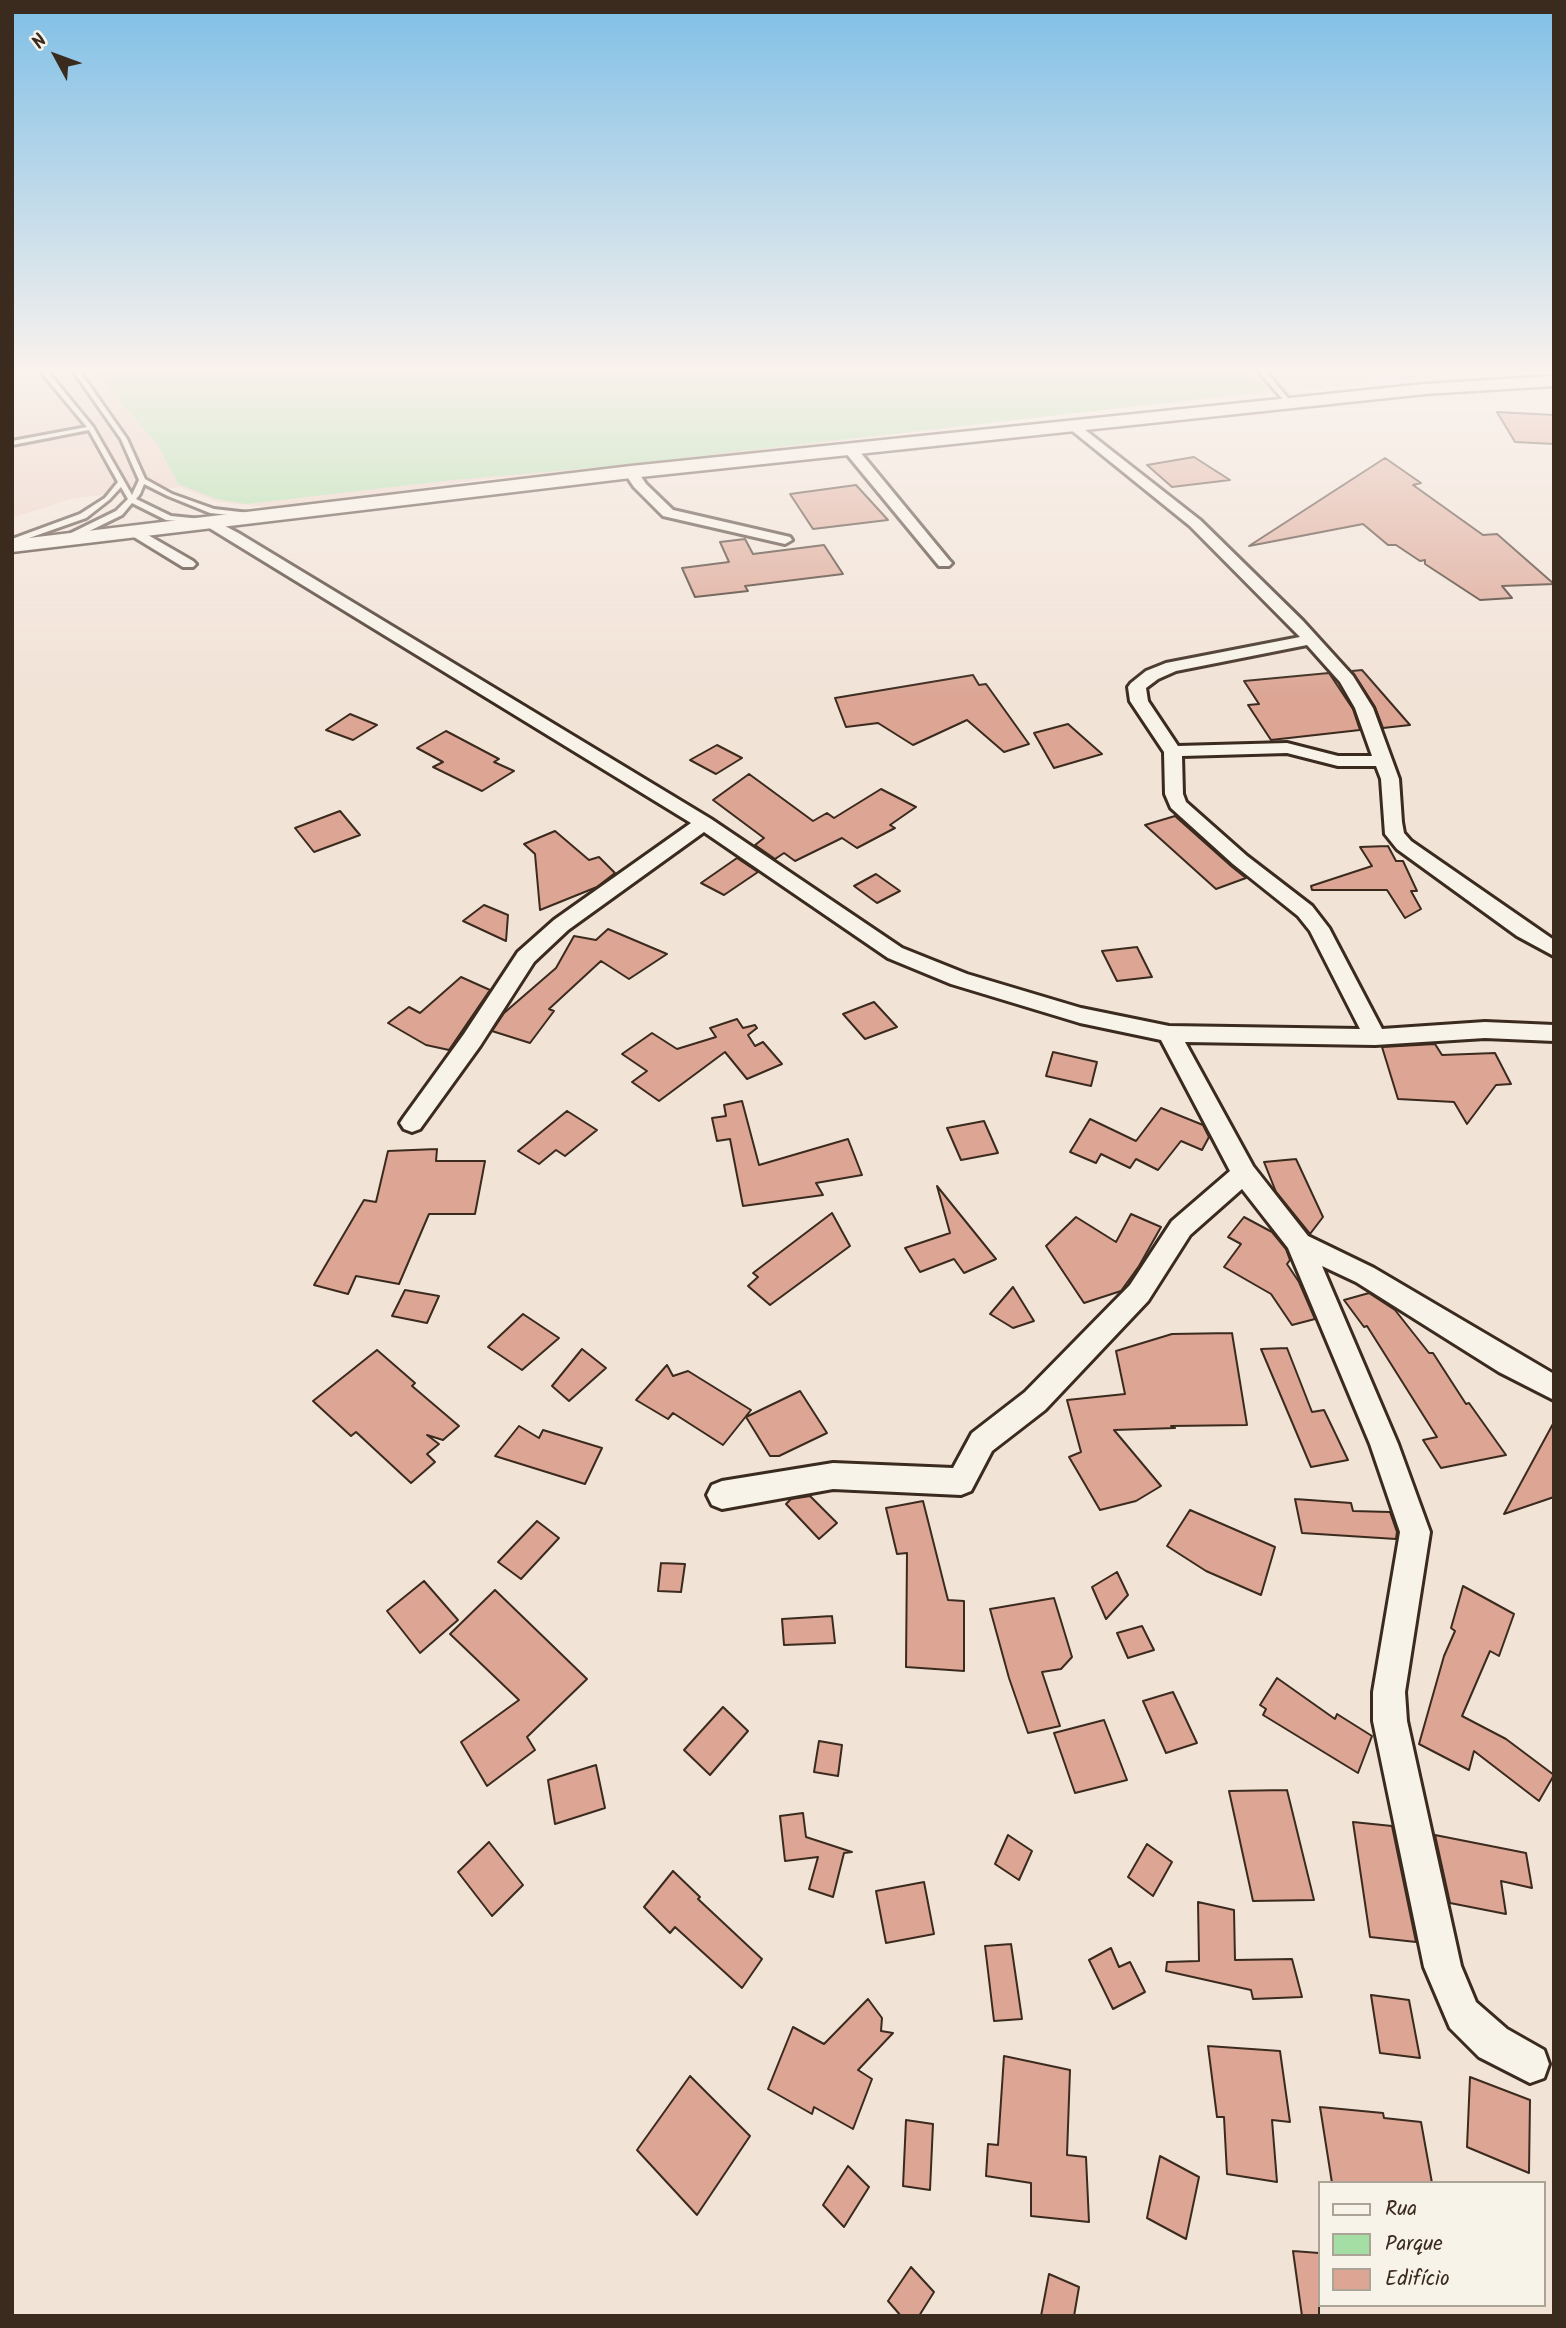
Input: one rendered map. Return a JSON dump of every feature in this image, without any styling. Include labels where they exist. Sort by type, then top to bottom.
[{"type":"main road","points":[[12,544],[560,481]]},
{"type":"street","points":[[636,481],[668,513],[785,540]]},
{"type":"street","points":[[876,481],[944,564]]},
{"type":"street","points":[[1143,481],[1195,523],[1297,624],[1348,680],[1364,708],[1390,779],[1392,822],[1395,834],[1404,845],[1524,931],[1554,949]]},
{"type":"street","points":[[205,521],[704,823],[895,953],[959,979],[1066,1011],[1169,1034],[1375,1037],[1485,1030],[1554,1033]]},
{"type":"street","points":[[134,531],[188,564]]},
{"type":"street","points":[[1310,640],[1172,667],[1144,680],[1137,687],[1139,701],[1173,752],[1174,794],[1178,804],[1240,860],[1305,911],[1319,928],[1375,1037]]},
{"type":"street","points":[[1173,752],[1189,749],[1287,748],[1338,761],[1383,761]]},
{"type":"street","points":[[412,1123],[472,1040],[526,957],[561,925],[704,823]]},
{"type":"street","points":[[1169,1034],[1244,1173],[1299,1243],[1412,1515],[1415,1532],[1389,1692],[1390,1721],[1444,1967],[1463,2015],[1493,2043],[1530,2064]]},
{"type":"street","points":[[722,1495],[833,1476],[961,1482],[982,1442],[1035,1401],[1139,1293],[1181,1228],[1244,1173]]},
{"type":"street","points":[[1299,1243],[1365,1275],[1509,1364],[1554,1388]]},
{"type":"lane","points":[[61,540],[97,526],[119,513],[132,500],[142,481]]},
{"type":"lane","points":[[143,481],[170,495],[213,511],[270,516]]},
{"type":"lane","points":[[12,544],[83,516],[107,499],[121,483],[132,500],[169,518],[205,521]]},
{"type":"shaded area","points":[[12,481],[474,481],[276,508],[218,502],[180,487],[74,498],[12,518]]},
{"type":"green space","points":[[176,481],[447,481],[246,504],[217,499],[178,484]]},
{"type":"building","points":[[1165,481],[1225,481],[1172,487]]},
{"type":"building","points":[[1350,481],[1418,481],[1421,483],[1413,485],[1483,535],[1497,534],[1554,584],[1502,586],[1512,598],[1480,600],[1425,564],[1425,560],[1420,561],[1396,545],[1388,545],[1363,524],[1249,546]]},
{"type":"building","points":[[856,485],[888,520],[813,529],[790,494]]},
{"type":"building","points":[[745,539],[753,554],[824,545],[843,574],[745,586],[748,591],[695,597],[682,568],[729,562],[720,542]]},
{"type":"building","points":[[1362,670],[1410,725],[1383,728],[1375,707],[1352,671]]},
{"type":"building","points":[[1329,673],[1353,709],[1360,730],[1271,740],[1248,705],[1259,704],[1244,681]]},
{"type":"building","points":[[973,675],[979,685],[986,684],[1029,744],[1004,752],[967,720],[913,745],[878,723],[846,727],[835,698]]},
{"type":"building","points":[[350,714],[377,725],[353,740],[326,730]]},
{"type":"building","points":[[1068,724],[1102,754],[1054,768],[1034,733]]},
{"type":"building","points":[[446,731],[499,759],[494,762],[514,771],[482,791],[433,767],[443,762],[417,748]]},
{"type":"building","points":[[717,745],[742,758],[716,774],[690,760]]},
{"type":"building","points":[[749,774],[813,821],[827,813],[834,818],[881,789],[916,807],[890,825],[895,828],[857,848],[842,838],[795,861],[784,853],[775,859],[755,845],[764,838],[713,800]]},
{"type":"building","points":[[340,811],[360,835],[314,852],[295,828]]},
{"type":"building","points":[[1175,816],[1246,878],[1216,889],[1145,825]]},
{"type":"building","points":[[555,831],[589,860],[599,857],[615,873],[597,887],[540,910],[535,854],[524,844]]},
{"type":"building","points":[[1388,846],[1396,861],[1403,861],[1417,891],[1411,891],[1421,909],[1405,918],[1387,890],[1312,890],[1311,886],[1372,866],[1360,847]]},
{"type":"building","points":[[737,858],[758,872],[724,895],[701,883]]},
{"type":"building","points":[[876,874],[900,891],[877,903],[854,886]]},
{"type":"building","points":[[484,905],[508,915],[506,941],[463,921]]},
{"type":"building","points":[[608,929],[667,954],[629,979],[601,961],[549,1009],[554,1011],[530,1043],[492,1031],[504,1013],[556,968],[574,936],[596,940]]},
{"type":"building","points":[[1137,947],[1152,977],[1117,981],[1102,951]]},
{"type":"building","points":[[461,977],[490,990],[449,1050],[426,1045],[388,1023],[409,1007],[420,1013]]},
{"type":"building","points":[[874,1002],[897,1027],[865,1039],[843,1014]]},
{"type":"building","points":[[737,1019],[743,1028],[755,1025],[757,1028],[748,1035],[755,1046],[763,1042],[782,1064],[747,1079],[725,1052],[659,1101],[632,1082],[647,1071],[622,1054],[652,1033],[677,1049],[716,1037],[710,1028]]},
{"type":"building","points":[[1435,1044],[1442,1055],[1495,1053],[1511,1084],[1496,1085],[1467,1124],[1454,1102],[1398,1099],[1382,1047]]},
{"type":"building","points":[[1053,1052],[1097,1062],[1091,1086],[1046,1076]]},
{"type":"building","points":[[742,1101],[759,1165],[848,1139],[862,1175],[816,1183],[823,1195],[743,1206],[730,1139],[717,1141],[712,1118],[726,1116],[724,1105]]},
{"type":"building","points":[[1161,1108],[1203,1125],[1209,1137],[1202,1150],[1181,1141],[1158,1170],[1136,1159],[1130,1168],[1101,1154],[1096,1163],[1070,1152],[1090,1119],[1136,1141]]},
{"type":"building","points":[[567,1111],[597,1130],[565,1156],[556,1150],[539,1164],[518,1151]]},
{"type":"building","points":[[984,1121],[998,1153],[961,1160],[947,1128]]},
{"type":"building","points":[[437,1149],[436,1161],[485,1161],[475,1214],[429,1214],[399,1284],[356,1276],[348,1294],[314,1285],[364,1200],[376,1202],[388,1151]]},
{"type":"building","points":[[1296,1159],[1323,1217],[1310,1234],[1276,1192],[1264,1162]]},
{"type":"building","points":[[937,1186],[996,1259],[964,1273],[954,1259],[920,1272],[905,1248],[950,1233]]},
{"type":"building","points":[[832,1213],[850,1246],[770,1305],[748,1286],[758,1277],[753,1273]]},
{"type":"building","points":[[1131,1214],[1161,1227],[1121,1291],[1084,1303],[1046,1246],[1076,1217],[1116,1242]]},
{"type":"building","points":[[1244,1217],[1272,1232],[1286,1249],[1290,1260],[1287,1264],[1299,1282],[1315,1319],[1292,1325],[1271,1294],[1224,1267],[1241,1244],[1228,1237]]},
{"type":"building","points":[[1013,1287],[1034,1321],[1013,1328],[990,1314]]},
{"type":"building","points":[[405,1290],[439,1296],[427,1323],[392,1316]]},
{"type":"building","points":[[1369,1293],[1395,1310],[1429,1353],[1433,1353],[1466,1404],[1469,1403],[1506,1455],[1441,1468],[1423,1440],[1437,1437],[1367,1326],[1364,1327],[1344,1300]]},
{"type":"building","points":[[523,1314],[559,1338],[522,1370],[488,1347]]},
{"type":"building","points":[[1232,1333],[1247,1425],[1114,1430],[1161,1486],[1136,1501],[1100,1510],[1069,1457],[1081,1452],[1067,1400],[1125,1394],[1116,1351],[1172,1334]]},
{"type":"building","points":[[1287,1348],[1312,1412],[1324,1410],[1348,1460],[1311,1467],[1261,1349]]},
{"type":"building","points":[[582,1349],[606,1368],[569,1401],[552,1386]]},
{"type":"building","points":[[377,1350],[415,1383],[412,1386],[459,1426],[443,1440],[427,1435],[439,1444],[427,1454],[435,1462],[411,1483],[356,1432],[351,1436],[313,1401]]},
{"type":"building","points":[[667,1365],[673,1376],[688,1371],[751,1410],[723,1445],[673,1413],[668,1419],[636,1400]]},
{"type":"building","points":[[800,1391],[827,1433],[779,1456],[770,1456],[746,1417]]},
{"type":"building","points":[[1554,1422],[1554,1497],[1504,1514]]},
{"type":"building","points":[[519,1426],[539,1438],[543,1430],[602,1448],[585,1484],[495,1456]]},
{"type":"building","points":[[810,1496],[837,1523],[819,1539],[786,1504],[791,1499]]},
{"type":"building","points":[[1295,1499],[1351,1503],[1353,1511],[1390,1512],[1397,1532],[1396,1539],[1302,1533]]},
{"type":"building","points":[[923,1501],[948,1600],[964,1601],[964,1671],[906,1667],[907,1553],[897,1554],[886,1508]]},
{"type":"building","points":[[1190,1510],[1275,1547],[1261,1595],[1206,1571],[1167,1546]]},
{"type":"building","points":[[537,1521],[559,1538],[521,1579],[498,1562]]},
{"type":"building","points":[[661,1563],[685,1564],[681,1592],[658,1591]]},
{"type":"building","points":[[1117,1572],[1128,1595],[1106,1619],[1092,1587]]},
{"type":"building","points":[[424,1581],[458,1620],[420,1653],[387,1611]]},
{"type":"building","points":[[1463,1586],[1514,1614],[1499,1656],[1490,1651],[1462,1716],[1506,1739],[1554,1775],[1539,1801],[1474,1751],[1469,1770],[1419,1744],[1444,1656],[1455,1631],[1451,1628]]},
{"type":"building","points":[[495,1590],[587,1679],[527,1737],[535,1750],[487,1786],[461,1742],[519,1700],[450,1634]]},
{"type":"building","points":[[1054,1598],[1072,1657],[1061,1669],[1042,1672],[1060,1726],[1028,1733],[990,1609]]},
{"type":"building","points":[[832,1616],[835,1643],[784,1645],[782,1619]]},
{"type":"building","points":[[1142,1626],[1154,1650],[1128,1658],[1117,1633]]},
{"type":"building","points":[[1277,1678],[1335,1719],[1337,1714],[1372,1736],[1358,1773],[1263,1715],[1266,1709],[1260,1705]]},
{"type":"building","points":[[1173,1692],[1197,1743],[1166,1753],[1143,1701]]},
{"type":"building","points":[[723,1707],[748,1731],[710,1775],[684,1750]]},
{"type":"building","points":[[1104,1720],[1127,1780],[1075,1793],[1054,1733]]},
{"type":"building","points":[[819,1741],[842,1745],[838,1776],[814,1772]]},
{"type":"building","points":[[596,1765],[605,1808],[555,1824],[548,1780]]},
{"type":"building","points":[[1287,1790],[1314,1900],[1253,1901],[1229,1791]]},
{"type":"building","points":[[803,1813],[806,1837],[852,1852],[844,1853],[833,1897],[809,1889],[818,1857],[785,1861],[780,1816]]},
{"type":"building","points":[[1353,1822],[1392,1826],[1416,1942],[1370,1937]]},
{"type":"building","points":[[1008,1835],[1032,1851],[1019,1880],[995,1864]]},
{"type":"building","points":[[1435,1835],[1526,1853],[1532,1888],[1501,1881],[1506,1914],[1450,1903]]},
{"type":"building","points":[[489,1842],[523,1885],[492,1916],[458,1872]]},
{"type":"building","points":[[1147,1844],[1172,1862],[1153,1896],[1128,1877]]},
{"type":"building","points":[[673,1871],[700,1897],[698,1899],[762,1959],[742,1988],[675,1927],[670,1933],[644,1907]]},
{"type":"building","points":[[924,1882],[934,1934],[886,1943],[876,1891]]},
{"type":"building","points":[[1198,1902],[1234,1910],[1235,1960],[1292,1959],[1302,1997],[1253,1999],[1251,1990],[1166,1971],[1167,1962],[1199,1961]]},
{"type":"building","points":[[1011,1944],[1022,2019],[994,2021],[985,1946]]},
{"type":"building","points":[[1111,1948],[1119,1967],[1130,1962],[1145,1992],[1113,2009],[1089,1960]]},
{"type":"building","points":[[1371,1995],[1409,2000],[1420,2058],[1380,2053]]},
{"type":"building","points":[[868,1999],[882,2018],[881,2031],[893,2033],[858,2070],[872,2079],[853,2129],[814,2107],[812,2114],[768,2089],[793,2027],[824,2044]]},
{"type":"building","points":[[1208,2046],[1280,2051],[1290,2122],[1272,2120],[1277,2182],[1227,2174],[1224,2117],[1217,2117]]},
{"type":"building","points":[[1004,2056],[1070,2070],[1067,2155],[1086,2157],[1089,2222],[1031,2216],[1031,2183],[986,2176],[988,2144],[998,2145]]},
{"type":"building","points":[[690,2076],[750,2136],[697,2215],[637,2150]]},
{"type":"building","points":[[1470,2077],[1530,2100],[1529,2173],[1467,2147]]},
{"type":"building","points":[[1320,2107],[1383,2113],[1384,2118],[1421,2122],[1432,2181],[1332,2181]]},
{"type":"building","points":[[906,2120],[933,2124],[930,2190],[903,2186]]},
{"type":"building","points":[[1160,2156],[1199,2177],[1186,2239],[1147,2218]]},
{"type":"building","points":[[848,2166],[869,2187],[844,2227],[823,2205]]},
{"type":"building","points":[[1293,2251],[1318,2253],[1319,2316],[1302,2316]]},
{"type":"building","points":[[911,2267],[934,2292],[919,2316],[901,2316],[888,2301]]},
{"type":"building","points":[[1049,2274],[1079,2287],[1074,2316],[1041,2316]]}]
